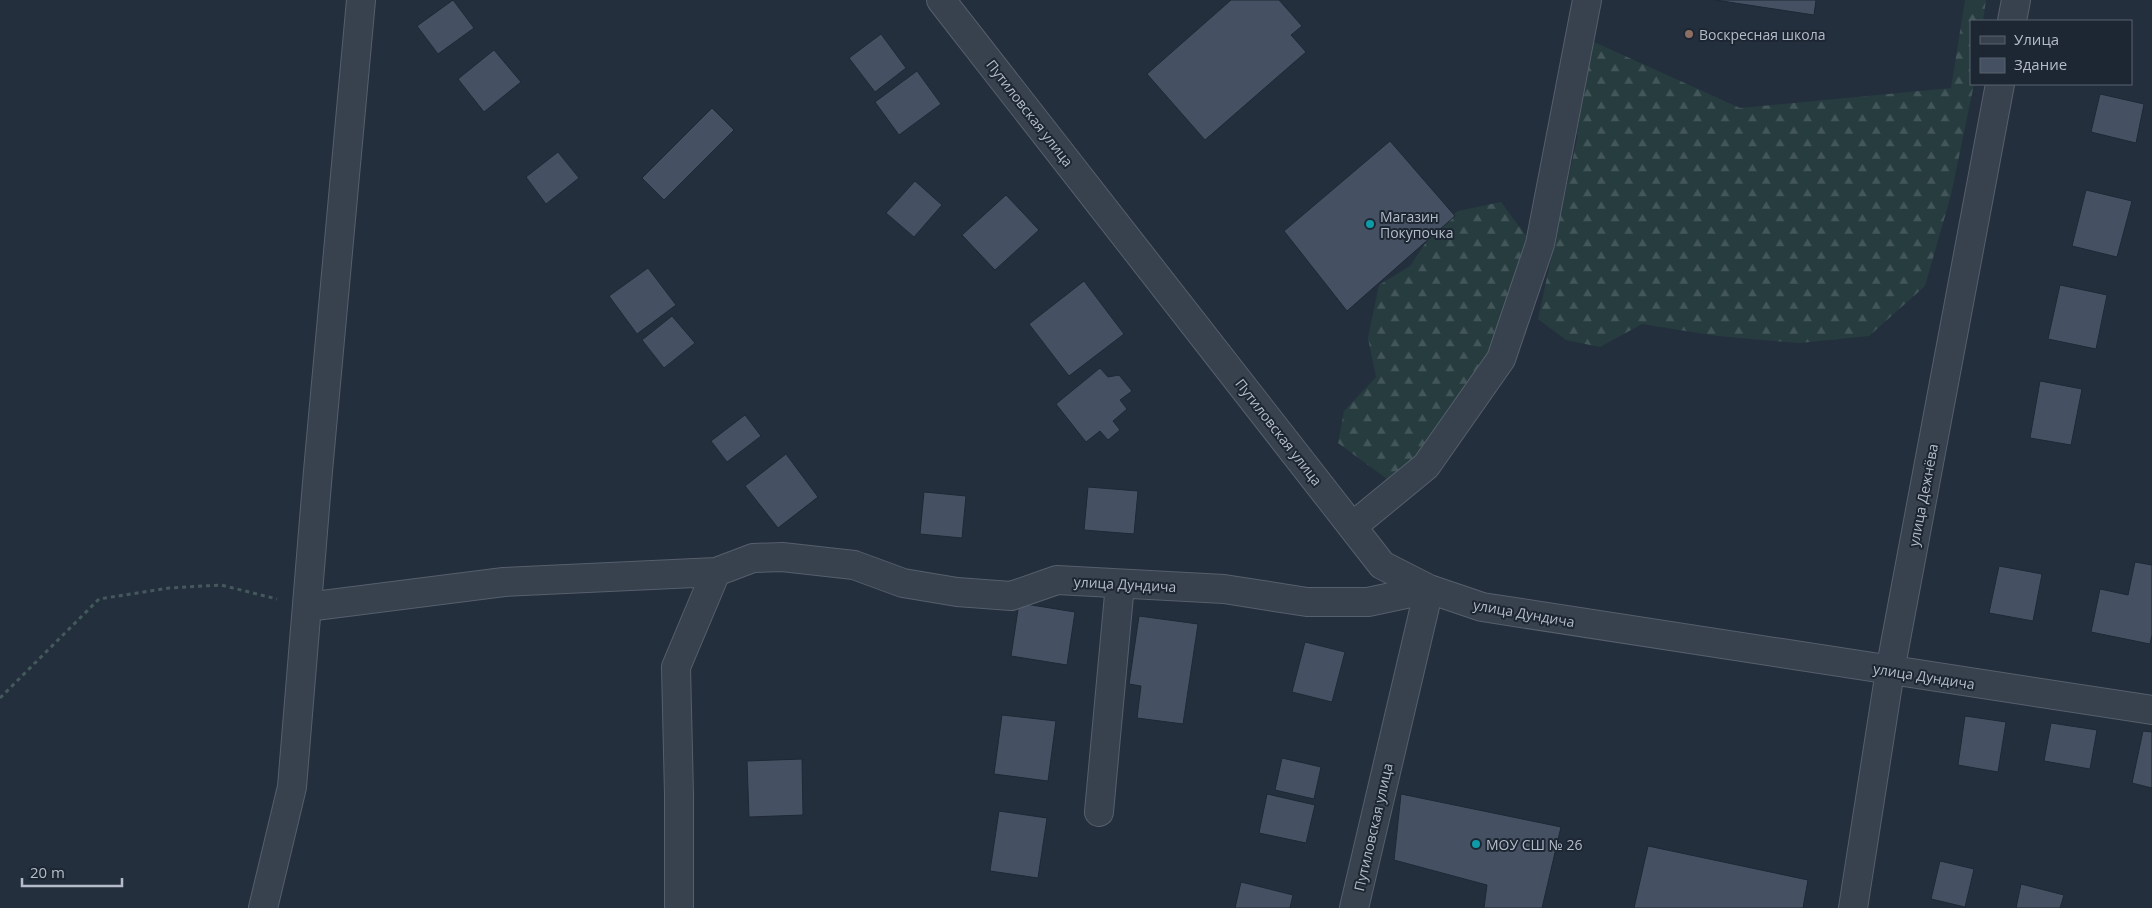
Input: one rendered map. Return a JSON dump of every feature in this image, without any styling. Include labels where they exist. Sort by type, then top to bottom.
[{"type":"street","points":[[263,908],[292,787],[306,607],[361,0]]},
{"type":"street","name":"Путиловская улица","points":[[941,0],[1382,565],[1429,589],[1354,908]]},
{"type":"street","points":[[1353,526],[1426,466],[1501,359],[1540,244],[1587,0]]},
{"type":"street","points":[[2012,20],[2016,0]]},
{"type":"street","name":"улица Дежнёва","points":[[1853,908],[1890,671],[2000,85]]},
{"type":"street","name":"улица Дундича","points":[[306,607],[504,582],[716,572],[753,558],[782,557],[854,565],[903,583],[957,592],[1011,596],[1057,580],[1224,589],[1307,602],[1368,602],[1429,589],[1482,608],[2152,710]]},
{"type":"street","points":[[679,908],[676,667],[716,572]]},
{"type":"street","points":[[1099,812],[1120,584]]},
{"type":"path","points":[[0,698],[99,599],[169,588],[221,585],[306,607]]},
{"type":"green space","points":[[1965,0],[1986,0],[1983,20],[1970,20],[1970,85],[1974,85],[1951,195],[1925,286],[1869,336],[1799,343],[1717,336],[1642,324],[1600,347],[1566,340],[1538,319],[1577,139],[1585,65],[1594,42],[1740,108],[1951,88]]},
{"type":"green space","points":[[1501,202],[1530,241],[1491,352],[1416,460],[1387,479],[1338,443],[1344,411],[1376,377],[1368,338],[1379,285],[1410,266],[1437,226],[1458,211]]},
{"type":"building","points":[[453,0],[474,28],[438,54],[417,26]]},
{"type":"building","points":[[1231,0],[1279,0],[1302,26],[1291,35],[1306,52],[1205,140],[1147,74]]},
{"type":"building","points":[[1715,0],[1816,0],[1814,15]]},
{"type":"building","points":[[881,34],[906,68],[875,92],[849,58]]},
{"type":"building","points":[[494,50],[521,82],[484,112],[458,79]]},
{"type":"building","points":[[917,71],[941,104],[899,135],[875,102]]},
{"type":"building","points":[[2100,94],[2144,104],[2136,143],[2091,132]]},
{"type":"building","points":[[712,108],[734,130],[664,200],[642,178]]},
{"type":"building","name":"Магазин Покупочка","points":[[1390,141],[1455,216],[1347,311],[1284,231]]},
{"type":"building","points":[[558,152],[579,178],[546,204],[526,177]]},
{"type":"building","points":[[915,181],[942,205],[914,237],[886,213]]},
{"type":"building","points":[[2086,190],[2132,201],[2117,257],[2072,246]]},
{"type":"building","points":[[1006,195],[1039,230],[995,270],[962,235]]},
{"type":"building","points":[[648,268],[676,305],[637,334],[609,296]]},
{"type":"building","points":[[1084,281],[1124,334],[1069,376],[1029,324]]},
{"type":"building","points":[[2060,285],[2107,295],[2096,349],[2048,339]]},
{"type":"building","points":[[672,316],[695,343],[664,368],[642,340]]},
{"type":"building","points":[[1100,368],[1108,377],[1119,375],[1132,391],[1120,400],[1127,409],[1113,421],[1120,430],[1108,440],[1100,431],[1086,442],[1056,404]]},
{"type":"building","points":[[2040,381],[2082,389],[2071,445],[2030,438]]},
{"type":"building","points":[[745,415],[761,436],[727,462],[711,441]]},
{"type":"building","points":[[786,454],[818,497],[778,528],[745,486]]},
{"type":"building","points":[[1088,487],[1138,491],[1134,534],[1084,530]]},
{"type":"building","points":[[924,492],[966,496],[962,538],[920,534]]},
{"type":"building","points":[[2135,562],[2152,565],[2152,635],[2150,644],[2091,632],[2100,589],[2128,595]]},
{"type":"building","points":[[1999,566],[2042,574],[2033,621],[1989,613]]},
{"type":"building","points":[[1019,603],[1075,612],[1067,665],[1011,656]]},
{"type":"building","points":[[1139,616],[1198,624],[1183,724],[1137,718],[1141,686],[1129,684]]},
{"type":"building","points":[[1305,642],[1345,652],[1332,702],[1292,692]]},
{"type":"building","points":[[1002,715],[1056,721],[1048,781],[994,774]]},
{"type":"building","points":[[1965,716],[2006,722],[1998,772],[1958,765]]},
{"type":"building","points":[[2051,723],[2097,730],[2090,769],[2044,761]]},
{"type":"building","points":[[2143,731],[2152,732],[2152,788],[2132,783]]},
{"type":"building","points":[[1282,758],[1321,767],[1314,799],[1275,790]]},
{"type":"building","points":[[802,759],[803,815],[749,817],[747,761]]},
{"type":"building","points":[[1267,794],[1315,805],[1306,843],[1259,833]]},
{"type":"building","name":"МОУ СШ № 26","points":[[1401,794],[1561,827],[1542,908],[1484,908],[1487,885],[1394,860]]},
{"type":"building","points":[[999,811],[1047,818],[1038,878],[990,871]]},
{"type":"building","points":[[1648,846],[1808,880],[1803,908],[1634,908]]},
{"type":"building","points":[[1940,861],[1974,869],[1965,907],[1931,899]]},
{"type":"building","points":[[1241,882],[1293,895],[1290,908],[1235,908]]},
{"type":"building","points":[[2021,884],[2064,895],[2060,908],[2016,908]]},
{"type":"place","name":"Воскресная школа","points":[[1689,34]]},
{"type":"place","name":"Магазин Покупочка","points":[[1370,224]]},
{"type":"place","name":"МОУ СШ № 26","points":[[1476,844]]}]
